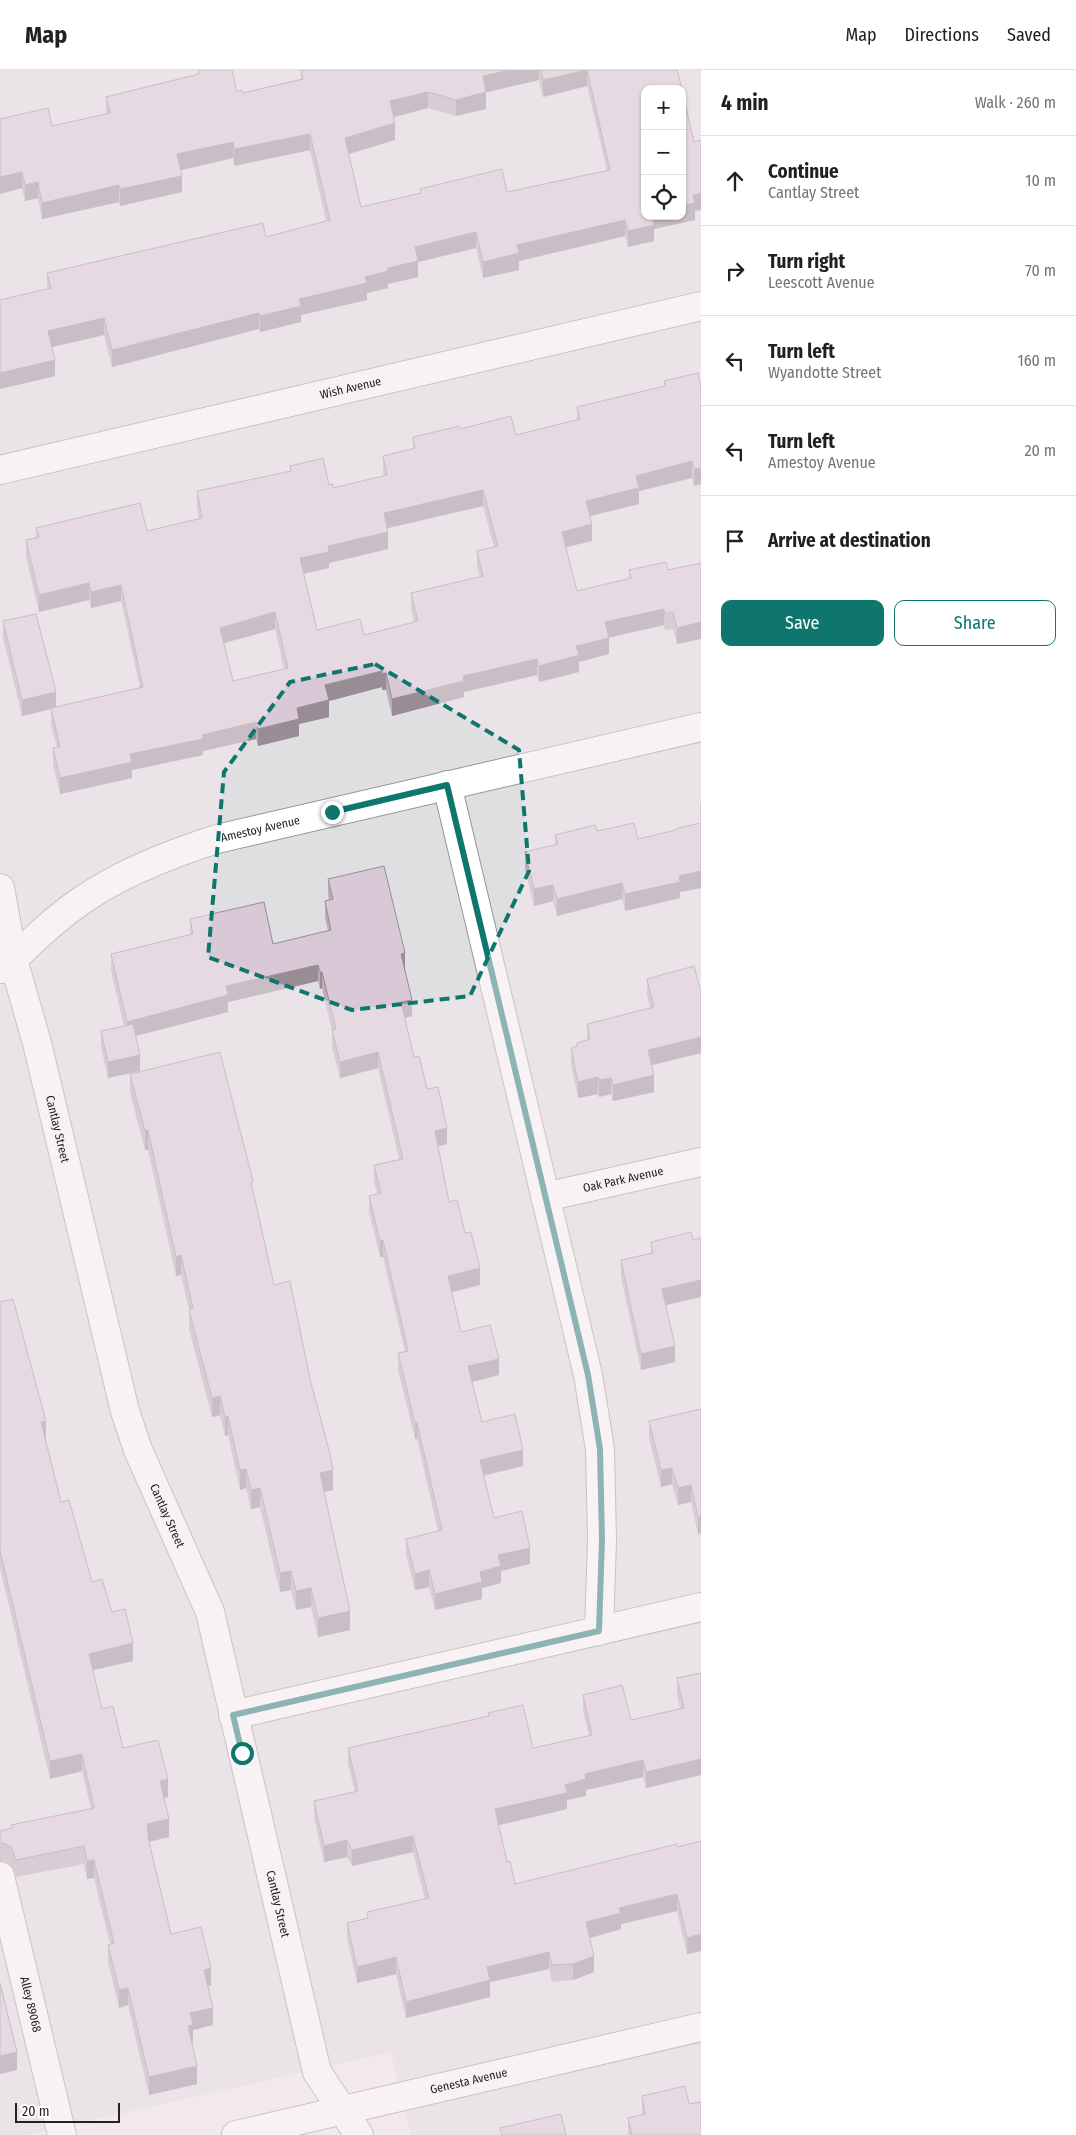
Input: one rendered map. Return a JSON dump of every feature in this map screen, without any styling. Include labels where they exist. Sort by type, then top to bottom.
[{"type":"street","name":"Wish Avenue","points":[[0,470],[701,306]]},
{"type":"street","name":"Amestoy Avenue","points":[[6,966],[80,901],[117,879],[191,847],[447,785],[701,727]]},
{"type":"street","points":[[447,785],[588,1375],[600,1449],[602,1539],[599,1631]]},
{"type":"street","name":"Cantlay Street","points":[[0,888],[6,966],[37,1043],[125,1411],[141,1458],[210,1612],[318,2072],[359,2135]]},
{"type":"street","name":"Oak Park Avenue","points":[[545,1197],[701,1162]]},
{"type":"street","points":[[233,1715],[701,1607]]},
{"type":"street","name":"Alley 89068","points":[[0,1876],[62,2135]]},
{"type":"street","name":"Genesta Avenue","points":[[236,2135],[701,2027]]},
{"type":"highlighted area","points":[[375,664],[519,750],[529,871],[470,996],[352,1010],[208,957],[224,772],[290,682]]},
{"type":"shaded area","points":[[0,70],[701,70],[701,2135],[411,2135],[391,2052],[27,2135],[0,2135]]},
{"type":"building","points":[[198,70],[232,70],[237,92],[242,90],[243,93],[303,79],[301,71],[304,70],[511,70],[483,76],[486,92],[456,100],[428,92],[390,101],[395,123],[345,138],[361,207],[421,193],[420,189],[502,169],[507,192],[610,170],[587,70],[677,70],[681,85],[641,85],[641,220],[653,220],[654,225],[628,231],[625,220],[517,245],[519,253],[483,262],[476,232],[415,247],[418,261],[388,268],[388,271],[365,277],[367,283],[299,299],[301,306],[260,316],[259,313],[112,350],[104,318],[48,331],[55,360],[0,373],[0,300],[51,288],[47,273],[263,223],[266,237],[330,220],[310,134],[234,149],[233,142],[177,154],[182,176],[120,189],[119,185],[42,203],[38,182],[25,185],[22,172],[0,177],[0,119],[48,108],[52,126],[110,113],[106,97],[199,74]]},
{"type":"building","points":[[541,70],[587,70],[543,80]]},
{"type":"building","points":[[686,108],[694,142],[701,140],[701,193],[693,195],[695,203],[686,205]]},
{"type":"building","points":[[698,373],[701,388],[701,468],[694,469],[692,461],[636,476],[639,488],[586,501],[592,524],[562,532],[577,591],[631,578],[629,570],[666,562],[668,570],[701,563],[701,622],[677,628],[673,612],[665,614],[664,609],[605,622],[609,638],[576,646],[579,655],[539,666],[537,659],[463,676],[464,681],[392,699],[386,673],[382,674],[382,671],[325,685],[329,700],[297,708],[299,719],[258,729],[256,722],[202,735],[203,739],[130,754],[132,762],[60,778],[53,748],[60,747],[51,708],[143,687],[121,585],[91,592],[89,583],[39,595],[26,540],[39,537],[36,528],[140,503],[147,531],[202,518],[197,491],[291,471],[290,466],[323,458],[329,485],[333,484],[333,488],[387,475],[383,456],[415,448],[413,437],[459,426],[460,429],[511,416],[516,435],[580,419],[577,407],[665,386],[664,381]],"holes":[[[483,490],[498,546],[477,551],[483,576],[411,593],[418,621],[364,635],[360,619],[317,630],[300,558],[329,552],[328,546],[388,532],[384,513]],[[275,612],[288,668],[233,681],[220,628]]]},
{"type":"building","points":[[36,614],[56,692],[22,700],[3,621]]},
{"type":"building","points":[[634,823],[638,839],[701,823],[701,871],[679,876],[680,882],[625,894],[622,883],[557,899],[553,885],[534,889],[525,852],[558,844],[555,835],[595,825],[597,831]]},
{"type":"building","points":[[384,866],[405,953],[401,954],[412,1000],[401,1002],[414,1057],[419,1056],[427,1089],[438,1087],[447,1128],[435,1131],[449,1202],[457,1200],[465,1233],[471,1232],[480,1268],[448,1276],[461,1332],[490,1325],[499,1359],[468,1366],[482,1422],[515,1414],[523,1450],[480,1460],[494,1518],[522,1511],[530,1548],[498,1555],[501,1566],[480,1572],[482,1582],[435,1594],[429,1570],[415,1574],[406,1539],[442,1530],[417,1423],[415,1423],[398,1353],[408,1351],[383,1240],[380,1241],[369,1196],[381,1193],[374,1165],[403,1159],[378,1052],[340,1062],[332,1030],[336,1029],[322,972],[320,972],[318,965],[226,986],[228,995],[127,1022],[111,954],[193,934],[190,919],[264,902],[273,944],[331,930],[325,901],[333,899],[328,879]]},
{"type":"building","points":[[694,966],[701,989],[701,1037],[648,1050],[654,1075],[613,1085],[611,1078],[599,1080],[598,1077],[578,1082],[571,1048],[577,1046],[577,1043],[590,1039],[587,1024],[654,1007],[647,979]]},
{"type":"building","points":[[133,1024],[140,1055],[108,1062],[101,1031]]},
{"type":"building","points":[[220,1052],[253,1181],[251,1182],[274,1285],[290,1281],[310,1379],[333,1470],[320,1473],[350,1611],[318,1618],[311,1588],[296,1591],[291,1571],[280,1573],[260,1488],[251,1490],[246,1469],[240,1470],[228,1416],[225,1417],[220,1396],[212,1398],[189,1310],[193,1308],[181,1255],[176,1257],[148,1130],[145,1131],[130,1074]]},
{"type":"building","points":[[691,1232],[693,1240],[701,1238],[701,1280],[662,1289],[675,1346],[641,1354],[621,1260],[653,1253],[651,1242]]},
{"type":"building","points":[[13,1299],[46,1421],[41,1422],[61,1502],[69,1500],[92,1582],[102,1579],[112,1612],[125,1609],[133,1643],[89,1654],[102,1709],[113,1706],[123,1748],[158,1740],[168,1779],[160,1781],[169,1819],[147,1824],[149,1842],[171,1934],[201,1927],[211,1968],[204,1970],[213,2008],[190,2013],[193,2025],[188,2026],[197,2066],[149,2077],[128,1988],[119,1990],[108,1945],[114,1943],[94,1860],[87,1861],[84,1846],[16,1860],[11,1847],[0,1843],[0,1831],[12,1828],[11,1825],[94,1808],[82,1754],[50,1761],[0,1551],[0,1302]]},
{"type":"building","points":[[701,1409],[701,1516],[698,1517],[691,1485],[678,1488],[672,1468],[661,1470],[649,1421]]},
{"type":"building","points":[[701,1673],[701,1759],[646,1772],[643,1760],[585,1774],[586,1779],[565,1785],[567,1793],[495,1809],[507,1862],[510,1861],[515,1884],[677,1844],[678,1847],[701,1841],[701,1934],[687,1938],[677,1894],[619,1908],[621,1913],[586,1922],[594,1956],[573,1964],[552,1965],[549,1952],[487,1967],[490,1980],[406,2002],[396,1957],[357,1967],[347,1923],[368,1918],[367,1912],[429,1898],[413,1836],[352,1850],[347,1840],[324,1846],[314,1801],[358,1791],[348,1748],[489,1716],[488,1713],[523,1705],[533,1748],[592,1735],[583,1695],[622,1685],[631,1720],[684,1708],[677,1678]]},
{"type":"building","points":[[0,1983],[17,2052],[0,2056]]},
{"type":"building","points":[[685,2086],[689,2104],[701,2102],[701,2135],[632,2135],[628,2118],[645,2114],[642,2096]]},
{"type":"building","points":[[561,2114],[566,2135],[502,2135],[500,2128]]},
{"type":"route","points":[[242,1753],[233,1715],[599,1631],[602,1539],[600,1449],[588,1375],[447,785],[332,812]]}]
